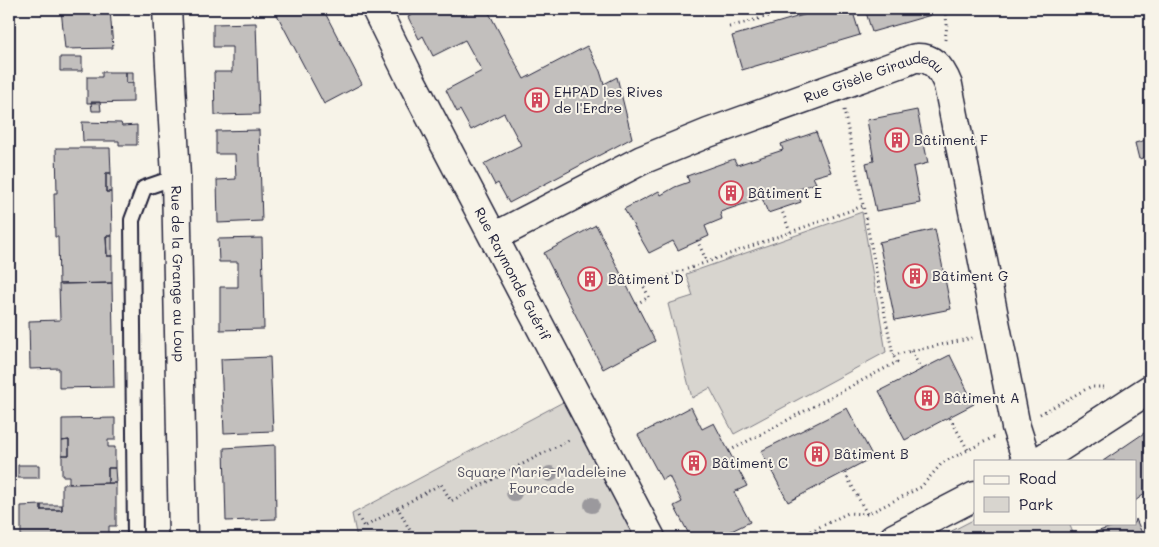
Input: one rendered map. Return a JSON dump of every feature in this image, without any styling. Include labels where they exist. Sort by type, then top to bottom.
[{"type":"street","name":"Rue de la Grange au Loup","points":[[167,9],[176,177],[183,538]]},
{"type":"street","name":"Rue Raymonde Guérif","points":[[376,9],[410,78],[651,538]]},
{"type":"street","name":"Rue Gisèle Giraudeau","points":[[494,237],[642,160],[708,133],[918,58],[933,63],[943,71],[948,85],[1016,427],[1028,460]]},
{"type":"street","points":[[1041,460],[1150,389]]},
{"type":"street","points":[[894,538],[974,497]]},
{"type":"lane","points":[[135,538],[132,220],[144,188],[176,177]]},
{"type":"path","points":[[729,27],[794,9]]},
{"type":"path","points":[[729,451],[897,362],[893,355],[839,85]]},
{"type":"path","points":[[636,304],[649,297],[643,285],[863,206]]},
{"type":"path","points":[[781,208],[790,232]]},
{"type":"path","points":[[697,240],[707,262]]},
{"type":"path","points":[[893,355],[998,333]]},
{"type":"path","points":[[911,351],[922,369]]},
{"type":"path","points":[[797,538],[848,513],[868,514],[921,487],[942,463],[1016,427],[1090,387],[1106,386]]},
{"type":"path","points":[[950,418],[968,450]]},
{"type":"path","points":[[358,516],[364,527],[441,484],[451,501],[593,427]]},
{"type":"path","points":[[844,473],[868,514]]},
{"type":"path","points":[[398,508],[414,538]]},
{"type":"green space","points":[[862,212],[886,352],[734,434],[710,388],[692,398],[668,304],[693,296],[686,274]]},
{"type":"green space","name":"Square Marie-Madeleine Fourcade","points":[[565,401],[639,538],[357,538],[352,514]]},
{"type":"green space","points":[[974,520],[974,524],[1069,524],[1075,538],[938,538]]},
{"type":"building","points":[[61,9],[110,9],[113,48],[65,49]]},
{"type":"building","points":[[274,9],[323,9],[362,84],[324,104]]},
{"type":"building","name":"EHPAD les Rives de l'Erdre","points":[[423,9],[487,9],[524,79],[587,46],[600,71],[604,84],[617,77],[632,138],[509,203],[498,183],[495,185],[484,164],[521,145],[504,113],[471,130],[460,110],[457,112],[446,90],[482,71],[465,40],[433,56],[423,36],[419,39],[408,17]]},
{"type":"building","points":[[824,9],[852,9],[860,35],[742,70],[732,36]]},
{"type":"building","points":[[865,9],[930,9],[931,15],[872,32]]},
{"type":"building","points":[[256,23],[259,114],[215,115],[214,72],[232,72],[232,47],[213,47],[213,24]]},
{"type":"building","points":[[60,57],[82,57],[82,71],[60,71]]},
{"type":"building","points":[[102,72],[126,72],[126,83],[133,83],[133,102],[87,103],[87,77],[102,77]]},
{"type":"building","points":[[126,72],[133,72],[133,83],[126,83]]},
{"type":"building","points":[[91,102],[100,102],[101,111],[92,111]]},
{"type":"building","name":"Bâtiment F","points":[[917,110],[928,163],[913,167],[920,203],[876,211],[866,163],[874,161],[867,120]]},
{"type":"building","points":[[82,122],[121,123],[122,126],[137,125],[137,145],[119,145],[119,141],[83,141]]},
{"type":"building","points":[[259,130],[262,221],[218,223],[217,180],[236,179],[235,154],[216,154],[216,131]]},
{"type":"building","name":"Bâtiment E","points":[[816,132],[831,172],[813,177],[816,183],[797,190],[801,202],[768,213],[762,198],[720,212],[722,219],[705,226],[709,236],[678,250],[673,241],[649,253],[624,209],[659,191],[661,195],[689,182],[687,176],[734,159],[737,165],[783,150],[781,144]]},
{"type":"building","points":[[1150,139],[1150,156],[1139,159],[1135,143]]},
{"type":"building","points":[[56,148],[110,148],[111,173],[106,173],[106,192],[111,192],[112,236],[106,236],[107,256],[112,256],[112,283],[59,284],[58,237],[55,237],[54,193],[57,193]]},
{"type":"building","points":[[106,173],[111,173],[111,192],[106,192]]},
{"type":"building","name":"Bâtiment D","points":[[596,225],[655,341],[603,369],[544,253]]},
{"type":"building","name":"Bâtiment G","points":[[935,229],[951,309],[895,320],[879,242]]},
{"type":"building","points":[[106,236],[112,236],[112,256],[107,256]]},
{"type":"building","points":[[262,238],[264,329],[220,330],[220,287],[238,287],[238,262],[219,262],[218,239]]},
{"type":"building","points":[[112,283],[114,387],[59,388],[59,368],[30,369],[29,321],[60,320],[59,284]]},
{"type":"building","name":"Bâtiment A","points":[[950,355],[974,404],[905,440],[879,391]]},
{"type":"building","points":[[270,357],[273,431],[224,433],[221,359]]},
{"type":"building","name":"Bâtiment C","points":[[691,407],[702,429],[714,423],[747,486],[734,492],[750,522],[717,538],[691,538],[674,506],[682,502],[669,476],[662,480],[638,435]]},
{"type":"building","name":"Bâtiment B","points":[[847,408],[873,457],[788,502],[761,451]]},
{"type":"building","points":[[115,418],[115,440],[108,440],[108,447],[115,447],[115,468],[108,468],[108,483],[69,484],[69,476],[62,476],[62,455],[69,455],[69,440],[62,441],[62,419]]},
{"type":"building","points":[[1150,429],[1150,490],[1136,500],[1136,460],[1104,460]]},
{"type":"building","points":[[69,440],[69,455],[62,455],[62,441]]},
{"type":"building","points":[[275,445],[276,519],[226,521],[224,448]]},
{"type":"building","points":[[18,465],[39,465],[39,478],[18,478]]},
{"type":"building","points":[[108,468],[115,468],[116,483],[108,483]]},
{"type":"building","points":[[116,483],[116,526],[109,526],[109,535],[116,535],[116,538],[21,538],[21,506],[41,505],[41,510],[62,510],[62,484]]},
{"type":"building","points":[[41,505],[62,505],[62,510],[41,510]]},
{"type":"building","points":[[1136,519],[1144,538],[1092,538],[1090,534],[1120,524],[1136,524]]},
{"type":"place","name":"EHPAD les Rives de l'Erdre","points":[[537,100]]},
{"type":"place","name":"Bâtiment F","points":[[897,140]]},
{"type":"place","name":"Bâtiment E","points":[[731,193]]},
{"type":"place","name":"Bâtiment G","points":[[915,276]]},
{"type":"place","name":"Bâtiment D","points":[[590,279]]},
{"type":"place","name":"Bâtiment A","points":[[927,398]]},
{"type":"place","name":"Bâtiment B","points":[[817,454]]},
{"type":"place","name":"Bâtiment C","points":[[694,463]]}]
